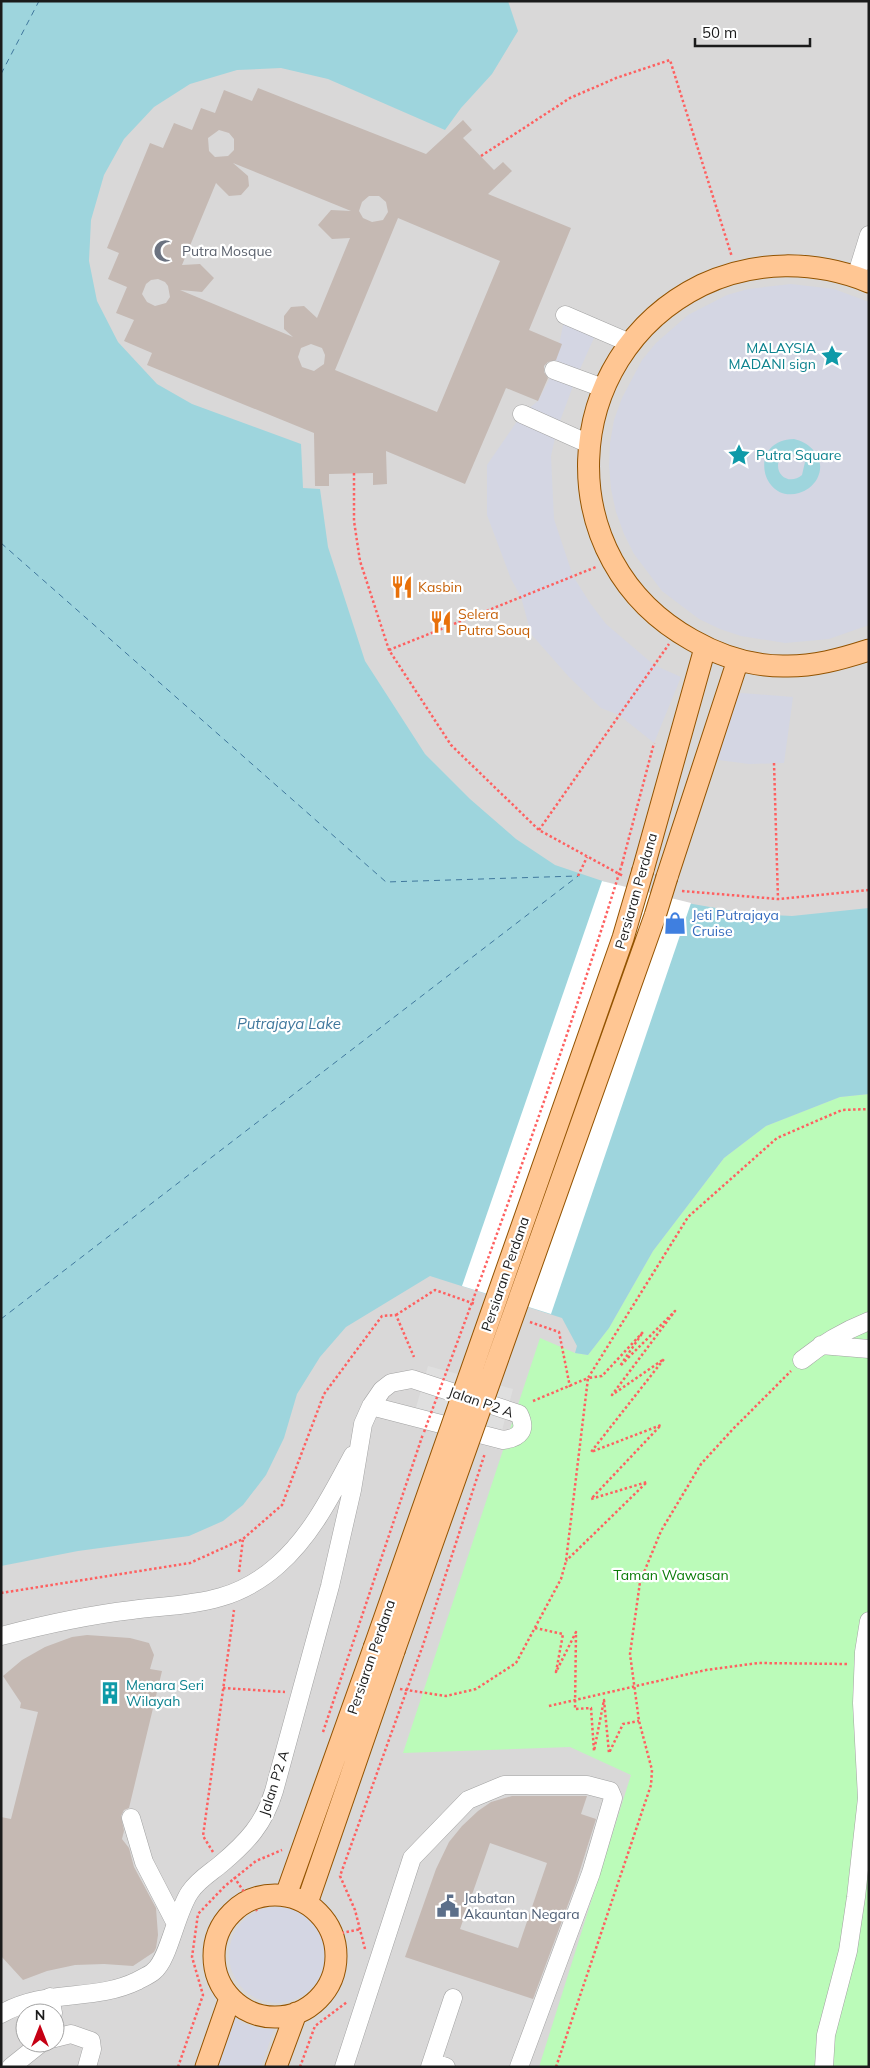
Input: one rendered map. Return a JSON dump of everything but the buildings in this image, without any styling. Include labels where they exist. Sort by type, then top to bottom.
[{"type":"main road","points":[[862,279],[826,269],[796,265],[766,267],[737,272],[712,281],[689,292],[660,312],[630,343],[615,364],[603,388],[595,413],[589,444],[588,470],[591,501],[599,532],[612,561],[629,588],[651,612],[677,632],[705,648],[738,660],[773,666],[799,666],[834,661],[869,650]]},
{"type":"main road","name":"Persiaran Perdana","points":[[307,1903],[383,1685],[384,1650],[623,938],[636,875],[705,648]]},
{"type":"main road","name":"Persiaran Perdana","points":[[286,1895],[384,1650],[674,884],[738,660]]},
{"type":"main road","points":[[268,1894],[286,1895],[307,1903],[323,1917],[328,1936],[337,1954],[334,1973],[326,1990],[312,2004],[296,2013],[278,2017],[261,2016],[244,2009],[230,1998],[219,1982],[213,1964],[214,1944],[221,1925],[233,1910],[254,1905],[268,1894]]},
{"type":"main road","points":[[206,2067],[230,1998]]},
{"type":"main road","points":[[276,2067],[296,2013]]},
{"type":"street","points":[[862,279],[869,235]]},
{"type":"street","points":[[565,315],[630,343]]},
{"type":"street","points":[[554,370],[603,388]]},
{"type":"street","points":[[522,414],[589,444]]},
{"type":"street","points":[[802,1360],[820,1345],[848,1329],[869,1321]]},
{"type":"street","points":[[820,1345],[869,1349]]},
{"type":"street","name":"Jalan P2 A","points":[[58,2003],[124,1986],[154,1971],[164,1956],[175,1922],[190,1891],[254,1832],[268,1810],[330,1586],[352,1490],[363,1424],[371,1406],[382,1390],[391,1383],[412,1379],[519,1414],[523,1422],[522,1430],[518,1436],[503,1440],[371,1406]]},
{"type":"street","points":[[1,1636],[132,1610],[189,1605],[216,1599],[260,1579],[278,1566],[316,1523],[359,1444]]},
{"type":"street","points":[[824,2067],[826,2035],[848,1951],[867,1798],[862,1703],[863,1664],[869,1621]]},
{"type":"street","points":[[344,2067],[412,1858],[468,1800],[504,1785],[587,1785],[610,1791],[613,1798],[591,1873],[520,2067]]},
{"type":"street","points":[[131,1818],[144,1862],[175,1922]]},
{"type":"street","points":[[436,2065],[453,1998]]},
{"type":"street","name":"Jalan P2 A","points":[[3,2011],[15,2007]]},
{"type":"street","points":[[65,2035],[71,2034],[91,2041],[92,2049],[87,2067]]},
{"type":"street","points":[[11,2067],[30,2053]]},
{"type":"path","points":[[481,156],[570,98],[616,78],[670,60],[737,272]]},
{"type":"path","points":[[354,473],[354,521],[360,561],[389,650],[451,745],[538,830],[588,857],[636,875]]},
{"type":"path","points":[[389,650],[612,561]]},
{"type":"path","points":[[538,830],[677,632]]},
{"type":"path","points":[[321,1738],[424,1432],[500,1229],[589,972],[622,864],[654,743]]},
{"type":"path","points":[[774,763],[778,898]]},
{"type":"path","points":[[578,876],[588,857]]},
{"type":"path","points":[[674,884],[778,898],[869,890]]},
{"type":"path","points":[[383,1685],[406,1691],[446,1696],[476,1689],[516,1663],[561,1579],[566,1561],[588,1378],[688,1217],[777,1138],[842,1110],[869,1109]]},
{"type":"path","points":[[533,1400],[588,1378],[602,1376],[643,1332],[620,1366],[676,1312],[612,1396],[664,1359],[591,1452],[661,1425],[591,1499],[647,1482],[566,1561]]},
{"type":"path","points":[[1,1593],[190,1563],[243,1539],[282,1505],[324,1394],[382,1316],[396,1315],[414,1357]]},
{"type":"path","points":[[556,2067],[651,1785],[652,1770],[639,1720],[630,1654],[640,1582],[661,1531],[701,1464],[802,1360]]},
{"type":"path","points":[[364,1956],[361,1929],[340,1876],[406,1691],[486,1450]]},
{"type":"path","points":[[243,1539],[203,1836],[221,1864],[235,1878],[254,1905]]},
{"type":"path","points":[[535,1628],[563,1634],[556,1672],[576,1632],[575,1709],[592,1708],[594,1751],[604,1700],[609,1754],[622,1724],[639,1720]]},
{"type":"path","points":[[550,1706],[706,1670],[758,1663],[863,1664]]},
{"type":"path","points":[[223,1688],[301,1694]]},
{"type":"path","points":[[178,2067],[203,1995],[192,1957],[198,1914],[235,1878],[256,1861],[284,1850]]},
{"type":"path","points":[[328,1936],[361,1929]]},
{"type":"path","points":[[300,2067],[315,2026],[337,2011],[351,1998]]},
{"type":"shaded area","points":[[133,1],[869,1],[869,977],[485,907],[7,201]]},
{"type":"shaded area","name":"Putra Square","points":[[791,284],[834,289],[869,302],[869,625],[829,639],[785,643],[741,636],[720,629],[699,619],[662,591],[634,554],[624,534],[616,512],[609,466],[614,420],[622,398],[642,360],[656,343],[688,315],[727,295],[748,289]]},
{"type":"shaded area","points":[[565,315],[598,329],[576,378],[557,429],[551,456],[554,519],[573,576],[606,624],[654,665],[681,677],[654,743],[619,715],[601,708],[569,677],[531,634],[521,597],[511,579],[487,515],[487,465],[522,414],[538,401],[554,370]]},
{"type":"shaded area","points":[[741,693],[793,697],[784,763],[749,764],[711,759],[731,700]]},
{"type":"shaded area","points":[[869,1038],[869,2067],[1,2067],[1,1495],[307,1285],[648,1195]]},
{"type":"shaded area","points":[[428,1366],[513,1389],[497,1449],[411,1425]]},
{"type":"shaded area","points":[[277,1907],[295,1911],[311,1921],[321,1937],[325,1955],[321,1973],[311,1989],[295,1999],[277,2003],[259,1999],[243,1989],[233,1973],[229,1955],[233,1937],[243,1921],[259,1911]]},
{"type":"shaded area","points":[[234,2016],[244,2024],[261,2029],[274,2029],[261,2067],[217,2067]]},
{"type":"green space","name":"Taman Wawasan","points":[[869,1094],[869,2067],[539,2067],[631,1775],[570,1747],[403,1753],[540,1338],[575,1353],[588,1355],[609,1328],[653,1251],[724,1158],[766,1126],[840,1097]]},
{"type":"water","name":"Putrajaya Lake","points":[[1,1],[508,1],[518,31],[492,74],[461,108],[445,130],[328,79],[281,68],[237,70],[190,84],[154,107],[124,139],[104,175],[91,220],[89,261],[97,301],[118,342],[157,384],[192,404],[301,444],[303,488],[320,489],[328,547],[365,661],[425,754],[470,799],[516,839],[555,865],[647,896],[750,914],[792,916],[869,908],[869,1094],[840,1097],[766,1126],[724,1158],[653,1251],[609,1328],[588,1355],[575,1353],[577,1346],[562,1318],[430,1276],[346,1327],[320,1357],[297,1394],[284,1438],[266,1475],[243,1505],[223,1521],[189,1536],[78,1551],[1,1566]]},
{"type":"water","points":[[794,439],[801,441],[816,453],[819,459],[820,472],[813,484],[804,491],[786,494],[776,489],[768,481],[765,459],[770,449],[779,442]],"holes":[[[788,453],[800,456],[805,462],[802,475],[791,479],[782,476],[778,467],[781,456]]]},
{"type":"pier","points":[[602,881],[691,903],[551,1314],[462,1286]]},
{"type":"ferry route","points":[[1,74],[39,1]]},
{"type":"ferry route","points":[[1,543],[386,882],[577,876]]},
{"type":"ferry route","points":[[1,1319],[578,876]]},
{"type":"place","name":"Putra Mosque","points":[[165,251]]},
{"type":"place","name":"MALAYSIA MADANI sign","points":[[832,356]]},
{"type":"place","name":"Putra Square","points":[[739,455]]},
{"type":"place","name":"Kasbin","points":[[402,587]]},
{"type":"place","name":"Selera Putra Souq","points":[[441,622]]},
{"type":"place","name":"Jeti Putrajaya Cruise","points":[[675,923]]},
{"type":"place","name":"Menara Seri Wilayah","points":[[110,1693]]},
{"type":"place","name":"Jabatan Akauntan Negara","points":[[448,1906]]}]
